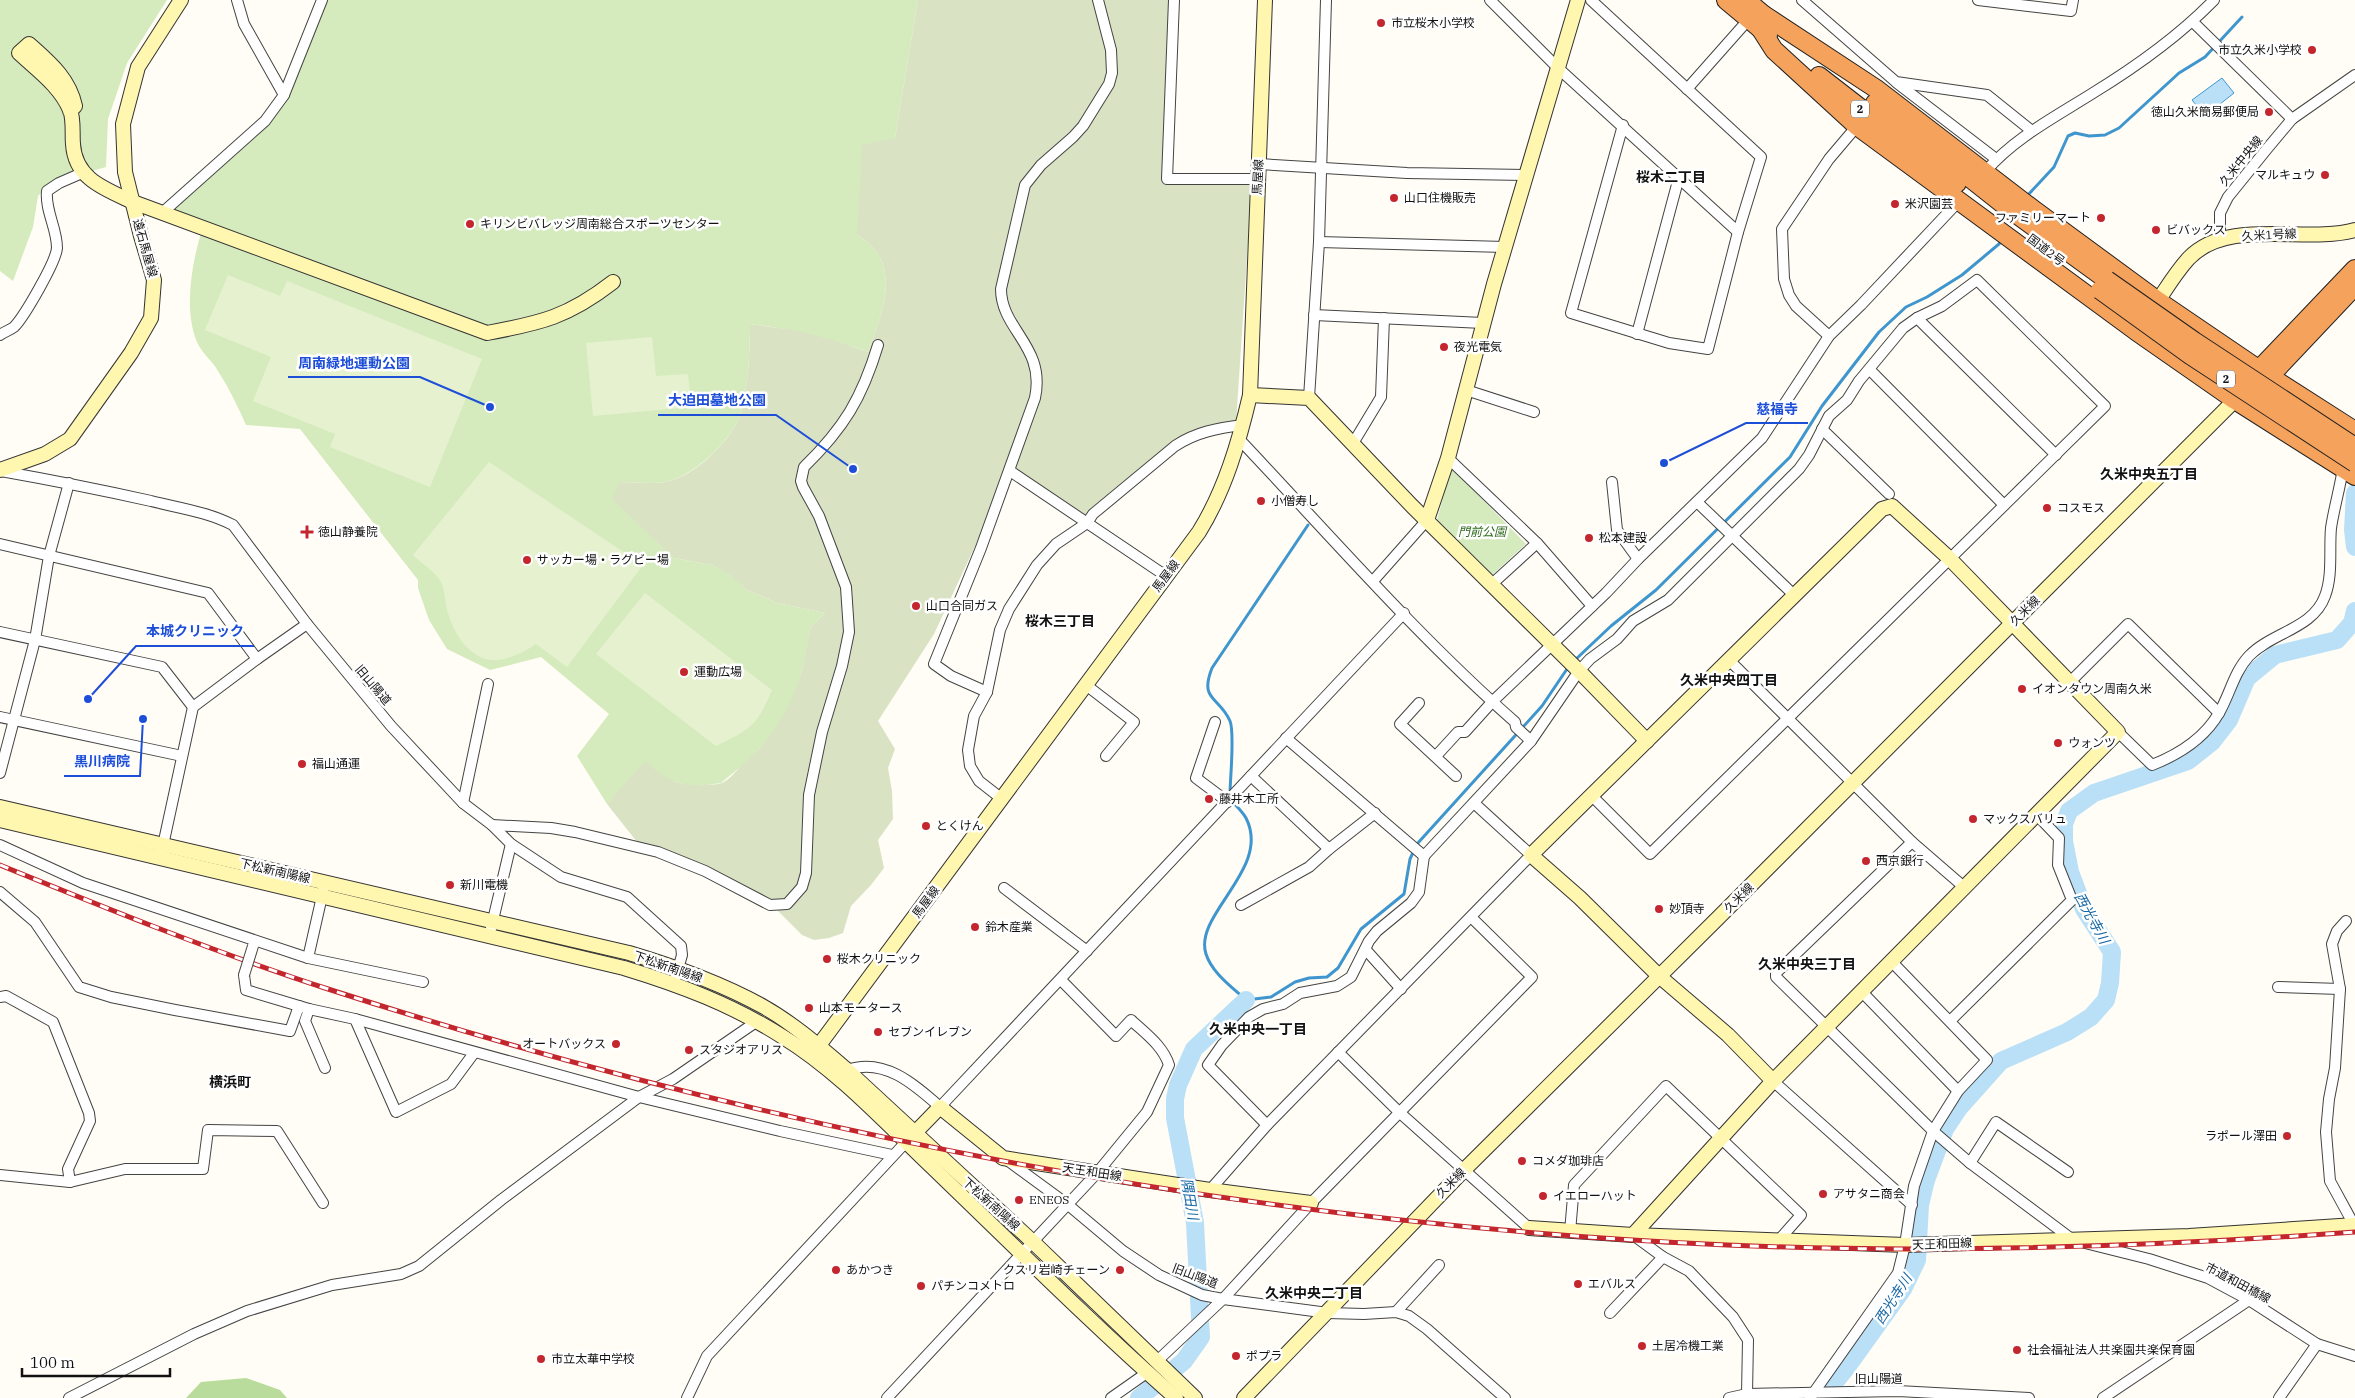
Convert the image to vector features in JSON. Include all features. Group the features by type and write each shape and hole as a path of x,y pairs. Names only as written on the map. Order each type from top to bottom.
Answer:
{"highway":[{"name":"国道2号","path":"1726,0 1757,21 1866,114 2104,285 2190,355 2351,469"},
{"name":"国道2号","path":"1746,0 1757,21"},
{"name":"2","path":"1757,21 1774,50 1857,126 1960,200 2003,211 2026,228 2136,331 2235,400 2351,469"},
{"name":"2","path":"1757,21 1875,88 1990,166 2003,211"},
{"name":"2","path":"2026,228 2158,301 2264,373 2352,429"},
{"path":"2264,373 2355,269"},
{"name":"国道2号","path":"2104,285 2194,341 2355,448"},
{"path":"2235,400 2355,286"}],"street":[{"name":"遠石馬屋線","path":"0,471 45,454 70,439 121,368 152,318 154,280 125,172 123,124 138,67 181,0"},
{"path":"237,0 244,24 284,95"},
{"path":"162,213 265,121 284,95 322,0"},
{"path":"987,692 951,676 934,664 982,548 1033,408 1038,380 1030,352 1008,314 1001,296 1001,289 1025,185 1035,171 1083,126 1109,84 1112,74 1111,50 1098,0"},
{"path":"1174,0 1167,178 1258,179"},
{"name":"馬屋線","path":"815,1051 1086,685 1213,509 1241,432 1250,394 1265,0"},
{"path":"1309,398 1319,242 1326,0"},
{"path":"1490,0 1558,68 1623,125 1738,232"},
{"path":"1373,581 1427,520 1448,458 1483,323 1525,175 1578,0"},
{"path":"1591,0 1761,157 1738,232 1708,349 1670,343 1571,313 1623,125"},
{"path":"1802,0 1990,166 2032,131 2149,57 2193,22 2214,0"},
{"path":"1978,0 2071,12 2073,0"},
{"path":"1688,88 1757,21"},
{"path":"2193,22 2292,119"},
{"path":"70,111 75,106 72,92 58,71 29,44 18,53 54,86 70,111 73,150 82,173 99,186 132,202 487,333 535,324 560,316 594,297 613,282"},
{"name":"久米中央線","path":"2220,239 2220,213 2228,196 2292,119 2355,75"},
{"path":"1896,82 1988,95 2032,131"},
{"path":"1829,336 1796,306 1789,295 1784,278 1782,229 1829,159 1857,126"},
{"path":"1259,164 1407,173 1525,175"},
{"path":"0,334 13,328 42,284 57,250 55,234 46,203 47,191 82,173"},
{"path":"1638,334 1679,177"},
{"path":"1436,756 1458,732 1465,732 1492,702 1552,646 1638,558 1762,438 1829,336 1861,305 1960,200"},
{"name":"久米1号線","path":"2136,331 2189,258 2203,246 2220,239 2243,236 2329,233 2355,230"},
{"path":"1319,242 1505,247"},
{"path":"1267,1125 1208,1065 1222,1045 1249,1017 1263,1009 1283,1004 1300,993 1338,986 1351,978 1369,941 1377,931 1411,903 1419,892 1424,856 1531,741 1579,671 1590,659 1617,639 1633,621 1668,600 1799,469 1809,455 1829,416 1847,400 1859,382 1903,328 1917,318 1942,306 1977,280 2105,406 1832,674 1789,720 1650,854 1592,796"},
{"path":"1314,315 1483,323"},
{"path":"1352,445 1381,397 1384,318"},
{"path":"1917,318 2056,455"},
{"path":"492,825 551,828 658,852 706,871 770,905 788,904 802,887 806,873 809,795 822,732 847,645 849,608 846,587 837,559 819,516 803,487 802,472 804,467 831,441 847,418 868,375 878,345"},
{"path":"1870,370 2004,504"},
{"path":"1466,390 1534,412"},
{"path":"1250,394 1309,398 1352,445 1647,741"},
{"name":"久米線","path":"1244,1398 1464,1170 2013,624 2235,400"},
{"path":"1002,799 979,781 970,766 968,750 974,716 987,692 1000,630 1009,609 1038,565 1056,544 1087,523 1094,514 1186,439 1214,429 1241,432 1373,581 1492,702 1515,722 1516,727 1531,741"},
{"path":"1822,429 1889,494"},
{"path":"1448,458 1537,543 1592,606"},
{"path":"1210,1190 1267,1125 1472,918 1531,855 1882,509 1892,506 1950,559 2152,765 2174,757 2188,748 2206,730 2219,713 2239,668 2250,654 2316,614 2325,596 2330,577 2329,556 2332,527 2351,469"},
{"name":"旧山陽道","path":"0,471 69,483 194,511 233,525 307,624 391,726 462,803 492,825 511,844 561,878 627,897 681,946 682,955 674,983"},
{"path":"1010,471 1166,576"},
{"path":"1612,482 1617,530 1638,558"},
{"path":"0,773 35,640 49,556 69,483"},
{"path":"1697,502 1794,595"},
{"path":"1492,584 1537,543"},
{"path":"0,544 208,593 257,659"},
{"path":"687,1398 706,1356 892,1155 1061,980 1404,613"},
{"path":"162,852 193,707 307,624"},
{"path":"2070,682 2128,624 2219,713"},
{"path":"0,632 162,667 193,707"},
{"path":"1729,660 1912,842 1964,888"},
{"path":"462,803 488,684"},
{"path":"1086,685 1134,722 1106,756"},
{"path":"1419,703 1400,724 1456,776"},
{"path":"0,717 182,756"},
{"path":"1215,722 1196,778 1228,802"},
{"path":"1747,1394 1748,1340 1733,1317 1688,1271 1663,1258 1633,1235 1773,1081 2118,732"},
{"path":"1286,738 1424,856"},
{"path":"1251,776 1329,848"},
{"path":"1474,803 1580,898 1659,976 1728,1035 1773,1081 1912,1205"},
{"name":"下松新南陽線","path":"0,807 321,898 624,968 674,983 720,1001 847,1070 1022,1253 1154,1368"},
{"path":"1241,905 1309,867 1329,848 1375,813"},
{"path":"1950,1020 2072,900 2058,865 2059,838 2037,816"},
{"name":"下松新南陽線","path":"0,820 325,883 629,953 678,968 765,1008 910,1138 1033,1242 1168,1382 1195,1398"},
{"path":"1912,842 1776,973 1776,977 1933,1131 1970,1163 2073,1240"},
{"path":"489,937 511,844"},
{"path":"0,845 83,883 255,942 308,958 423,982"},
{"path":"308,958 325,883"},
{"path":"1004,888 1087,951"},
{"path":"0,892 35,922 79,987 111,997 290,1030 304,1007"},
{"path":"1111,1398 1154,1368 1223,1299 1311,1202 1532,977 1472,918"},
{"path":"2346,921 2337,931 2332,944 2340,989 2335,1068 2329,1099 2326,1132 2330,1181 2354,1225"},
{"path":"255,942 244,975 246,990 639,1098 780,1132 892,1155"},
{"path":"1366,950 1401,989"},
{"path":"1812,1395 1898,1273 1905,1245 1914,1186 1933,1131 1958,1091 1987,1060 1892,962"},
{"path":"887,1398 1097,1173 1147,1112 1169,1065 1166,1055 1159,1046 1131,1020 1116,1036 1061,980"},
{"path":"2278,987 2340,989"},
{"path":"1862,992 1958,1091"},
{"path":"0,997 6,996 53,1022 89,1113 90,1121 68,1169 70,1182"},
{"path":"304,1007 305,1021 325,1068"},
{"path":"355,1019 396,1112 451,1084 474,1053"},
{"path":"69,1398 194,1334 247,1311 332,1285 400,1274 419,1266 501,1200 639,1098 673,1079 756,1022"},
{"path":"1338,1052 1399,1112 1529,1228"},
{"path":"847,1070 861,1065 890,1071 910,1081 940,1107"},
{"path":"1570,1232 1574,1186 1666,1086 1801,1215 1778,1241"},
{"name":"天王和田線","path":"940,1107 1003,1158 1210,1190 1311,1202"},
{"path":"1970,1163 1996,1122 2068,1172"},
{"path":"0,1175 70,1182 125,1170 203,1169 208,1130 277,1131 323,1203"},
{"name":"旧山陽道","path":"1003,1158 1067,1204 1123,1251 1159,1275 1202,1295 1223,1299 1328,1313 1364,1314 1396,1312 1409,1316 1427,1329 1505,1398"},
{"name":"天王和田線","path":"1529,1228 1633,1235 1905,1245 2189,1236 2354,1225"},
{"name":"市道和田橋線","path":"2073,1240 2149,1259 2208,1278 2249,1300 2317,1344 2355,1356"},
{"path":"1610,1313 1663,1258"},
{"path":"1396,1312 1439,1265"},
{"path":"2103,1398 2249,1300"},
{"path":"2281,1397 2317,1344"},
{"name":"下松新南陽線","path":"1168,1382 1176,1398"},
{"name":"旧山陽道","path":"1728,1398 1747,1394 1837,1395 1898,1390 2029,1398"}],"green space":[{"path":"0,0 167,0 127,63 108,119 106,167 50,183 38,196 33,227 13,281 0,271"},
{"path":"322,0 918,0 895,138 857,235 872,246 881,259 885,273 884,305 868,352 810,335 750,324 748,370 743,406 735,425 720,446 699,465 676,479 660,483 619,482 674,558 712,565 734,577 747,590 777,603 825,613 810,628 808,648 796,692 783,718 770,737 750,759 721,783 692,787 664,778 618,794 607,804 577,756 609,714 541,657 490,670 447,649 429,620 418,588 418,580 300,429 246,425 222,377 199,346 191,319 190,287 195,255 203,227 163,213 280,101"},
{"path":"918,0 1174,0 1166,178 1252,181 1236,423 1211,424 1178,439 1087,520 1012,467 934,634 878,721 895,749 888,768 892,791 893,819 878,840 884,868 851,906 843,933 829,938 814,940 802,935 774,907 641,847 607,804 645,761 666,777 688,785 719,784 730,778 770,736 790,704 803,667 810,628 825,613 777,603 747,590 733,577 712,565 674,558 612,499 619,482 648,483 676,479 699,466 720,447 735,425 743,406 747,383 750,324 794,330 834,340 868,352 884,305 886,289 885,273 881,259 872,246 857,235 862,145 895,138"},
{"path":"228,275 280,296 287,281 482,359 430,487 330,447 335,434 253,401 271,357 205,330"},
{"path":"652,337 656,376 688,374 691,407 593,416 586,343"},
{"name":"サッカー場・ラグビー場","path":"489,462 643,565 567,667 536,644 518,654 497,660 488,659 472,652 459,638 451,621 439,578 413,555"},
{"name":"門前公園","path":"1451,467 1526,544 1492,575 1437,520"},
{"name":"運動広場","path":"645,593 772,690 762,712 752,725 716,746 596,654"},
{"path":"246,1378 280,1390 287,1398 186,1398 201,1382"}],"water":[{"path":"2222,78 2234,93 2205,116 2192,100"}],"waterway":[{"path":"2027,196 2054,167 2068,136 2075,133 2089,136 2105,135 2119,128 2179,73 2205,57 2242,17"},
{"path":"1575,660 1611,626 1656,590 1790,457 1822,406 1879,332 1906,307 1927,297 1962,275 2003,239"},
{"name":"西光寺川","path":"2355,493 2353,530 2355,547"},
{"path":"1230,794 1231,727 1226,713 1209,693 1208,687 1212,668 1308,525"},
{"name":"西光寺川","path":"1822,1398 1847,1367 1903,1289 1917,1260 1920,1205 1926,1180 1945,1129 1959,1108 2001,1061 2067,1032 2091,1017 2106,1000 2110,983 2112,952 2084,909 2070,872 2064,841 2064,824 2069,811 2094,793 2188,761 2212,742 2229,720 2247,678 2275,655 2337,640 2352,623 2355,611"},
{"path":"1231,800 1246,818 1251,837 1249,855 1241,873 1210,923 1205,939 1206,954 1218,973 1246,1000 1271,997 1295,982 1309,978 1327,977 1338,968 1361,929 1404,894 1410,859 1417,844 1542,706 1569,666"},
{"name":"隅田川","path":"1139,1398 1184,1361 1201,1337 1195,1223 1175,1118 1175,1099 1178,1085 1194,1049 1246,1000"}],"railway":[{"path":"0,865 245,961 328,989 498,1041 670,1088 844,1129 1019,1164 1195,1193 1372,1217 1549,1234 1805,1248 2041,1248 2198,1242 2355,1232"}],"place":[{"name":"市立桜木小学校","path":"1381,23"},
{"name":"市立久米小学校","path":"2312,50"},
{"name":"徳山久米簡易郵便局","path":"2269,112"},
{"name":"マルキュウ","path":"2325,175"},
{"name":"山口住機販売","path":"1394,198"},
{"name":"米沢園芸","path":"1895,204"},
{"name":"ファミリーマート","path":"2101,218"},
{"name":"キリンビバレッジ周南総合スポーツセンター","path":"470,224"},
{"name":"ビバックス","path":"2156,230"},
{"name":"夜光電気","path":"1444,347"},
{"name":"周南緑地運動公園","path":"490,407"},
{"name":"慈福寺","path":"1664,463"},
{"name":"大迫田墓地公園","path":"853,469"},
{"name":"小僧寿し","path":"1261,501"},
{"name":"コスモス","path":"2047,508"},
{"name":"徳山静養院","path":"307,532"},
{"name":"松本建設","path":"1589,538"},
{"name":"サッカー場・ラグビー場","path":"527,560"},
{"name":"山口合同ガス","path":"916,606"},
{"name":"運動広場","path":"684,672"},
{"name":"イオンタウン周南久米","path":"2022,689"},
{"name":"本城クリニック","path":"88,699"},
{"name":"黒川病院","path":"143,719"},
{"name":"ウォンツ","path":"2058,743"},
{"name":"福山通運","path":"302,764"},
{"name":"藤井木工所","path":"1209,799"},
{"name":"マックスバリュ","path":"1973,819"},
{"name":"とくけん","path":"926,826"},
{"name":"西京銀行","path":"1866,861"},
{"name":"新川電機","path":"450,885"},
{"name":"妙頂寺","path":"1659,909"},
{"name":"鈴木産業","path":"975,927"},
{"name":"桜木クリニック","path":"827,959"},
{"name":"山本モータース","path":"809,1008"},
{"name":"セブンイレブン","path":"878,1032"},
{"name":"オートバックス","path":"616,1044"},
{"name":"スタジオアリス","path":"689,1050"},
{"name":"ラポール澤田","path":"2287,1136"},
{"name":"コメダ珈琲店","path":"1522,1161"},
{"name":"アサタニ商会","path":"1823,1194"},
{"name":"イエローハット","path":"1543,1196"},
{"name":"ENEOS","path":"1019,1200"},
{"name":"あかつき","path":"836,1270"},
{"name":"クスリ岩崎チェーン","path":"1120,1270"},
{"name":"エバルス","path":"1578,1284"},
{"name":"パチンコメトロ","path":"921,1286"},
{"name":"土居冷機工業","path":"1642,1346"},
{"name":"社会福祉法人共楽園共楽保育園","path":"2017,1350"},
{"name":"ポプラ","path":"1236,1356"},
{"name":"市立太華中学校","path":"541,1359"}],"district":[{"name":"桜木二丁目","path":"1671,177"},
{"name":"久米中央五丁目","path":"2149,474"},
{"name":"桜木三丁目","path":"1060,621"},
{"name":"久米中央四丁目","path":"1729,680"},
{"name":"久米中央三丁目","path":"1807,964"},
{"name":"久米中央一丁目","path":"1258,1029"},
{"name":"横浜町","path":"230,1082"},
{"name":"久米中央二丁目","path":"1314,1293"}]}
